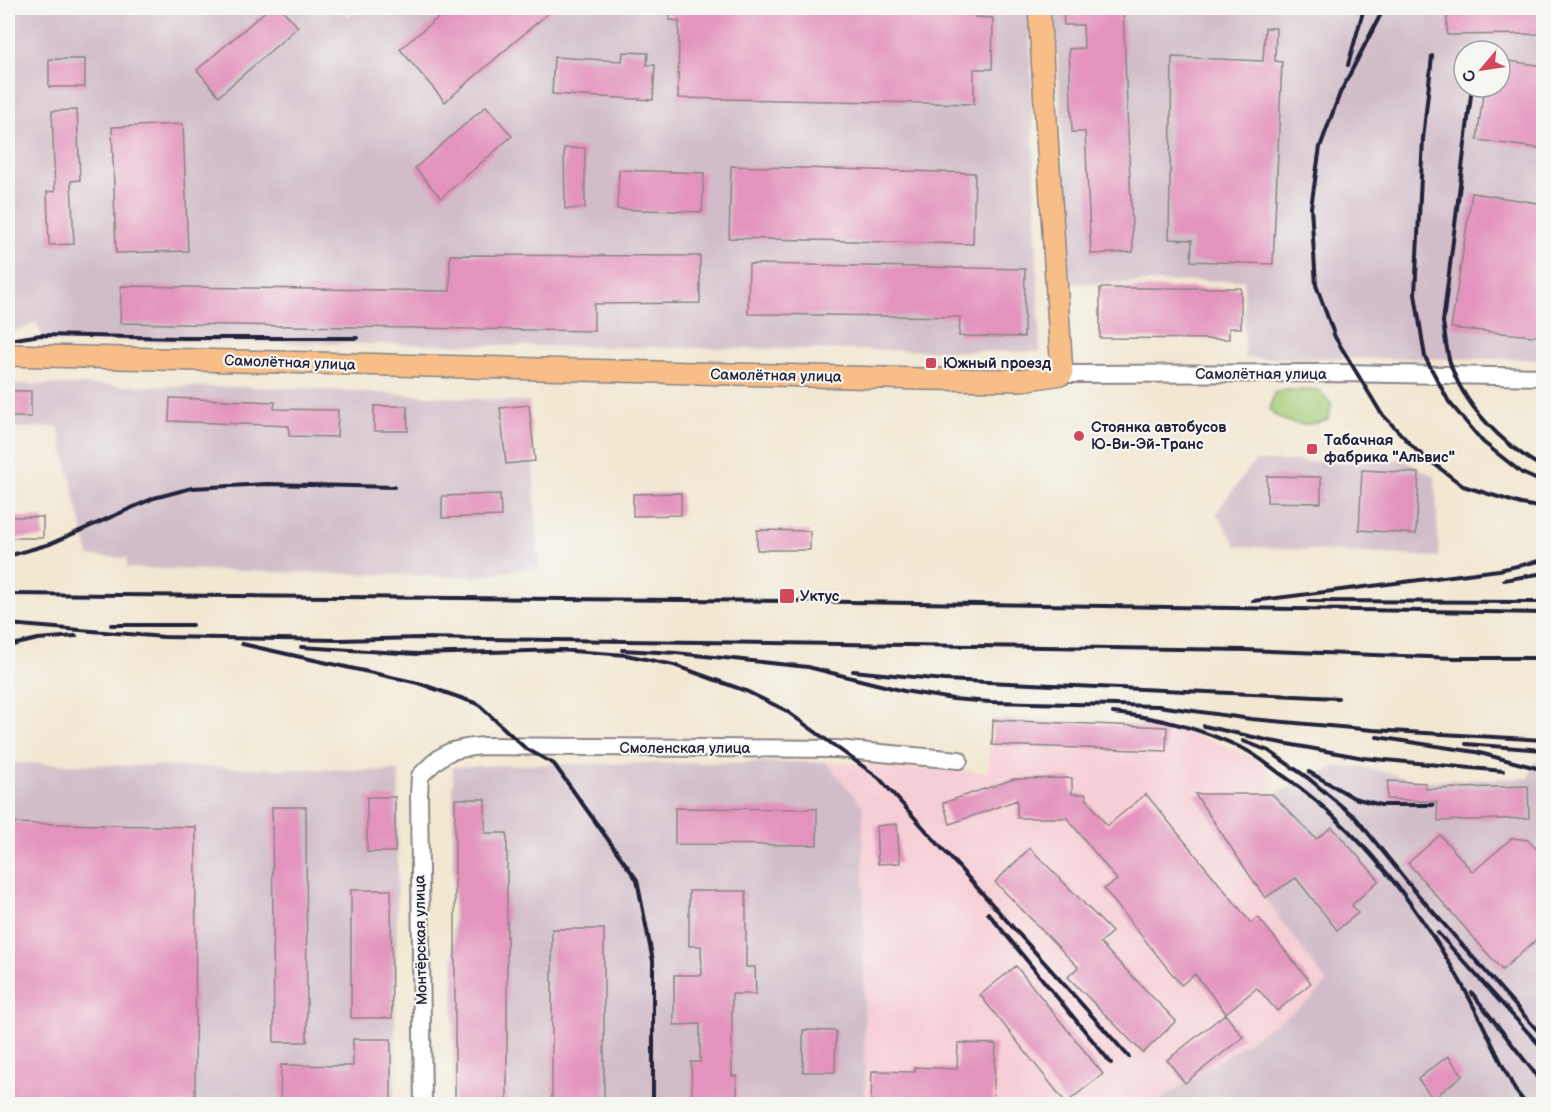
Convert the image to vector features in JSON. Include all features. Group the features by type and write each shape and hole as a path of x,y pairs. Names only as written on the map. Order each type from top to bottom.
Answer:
{"main road":[{"path":"1039,8 1062,374"},
{"name":"Самолётная улица","path":"8,355 922,380 1022,380 1062,374"}],"street":[{"name":"Самолётная улица","path":"1062,374 1341,373 1544,377"},
{"name":"Смоленская улица","path":"420,776 441,755 463,748 483,746 836,749 959,760"},
{"name":"Монтёрская улица","path":"420,776 423,1104"}],"shaded area":[{"path":"8,8 340,8 348,16 358,8 1029,8 1040,352 44,340 36,323 8,334"},
{"path":"1055,8 1543,8 1543,359 1245,358 1244,280 1070,284"},
{"path":"8,384 298,388 529,402 539,567 473,577 127,568 127,558 89,556 58,427 8,428"},
{"path":"1401,459 1435,477 1439,557 1237,546 1216,513 1255,461 1342,462"},
{"path":"993,720 1167,727 1215,742 1253,758 1269,770 1272,794 1195,794 1265,898 1328,983 1309,1001 1154,1104 865,1104 863,806 826,762 988,772"},
{"path":"1539,758 1543,759 1543,1104 1154,1104 1309,1001 1327,983 1265,898 1195,794 1272,794 1336,767 1364,767 1419,781 1529,778 1532,766"},
{"path":"826,762 863,806 865,1104 453,1104 453,767"},
{"path":"8,763 399,771 394,1104 8,1104"}],"green space":[{"path":"1287,390 1319,390 1332,405 1328,419 1313,424 1298,424 1276,415 1270,410 1274,393"}],"building":[{"path":"269,8 281,8 298,27 219,96 197,70"},
{"path":"450,8 554,8 445,102 400,49"},
{"path":"670,8 976,8 975,17 993,18 992,69 974,69 974,104 678,98 679,21 670,20"},
{"path":"1063,8 1123,8 1133,252 1091,254 1085,132 1072,132 1069,49 1084,48 1083,25 1064,25"},
{"path":"1447,8 1544,8 1544,34 1447,35"},
{"path":"1265,28 1276,28 1275,61 1282,62 1273,264 1191,261 1192,240 1169,239 1172,57 1263,61"},
{"path":"623,52 648,53 647,65 655,65 653,100 552,94 554,57 622,61"},
{"path":"49,59 85,59 85,87 49,87"},
{"path":"1512,62 1544,66 1544,149 1477,140 1482,99 1512,99"},
{"path":"486,106 512,136 441,198 415,168"},
{"path":"77,110 80,180 71,181 74,244 49,245 47,192 55,191 52,111"},
{"path":"183,124 188,251 116,253 112,127"},
{"path":"564,148 585,148 585,208 565,209"},
{"path":"731,166 975,173 973,244 729,238"},
{"path":"619,170 704,173 702,212 617,209"},
{"path":"1472,193 1544,204 1544,337 1451,328"},
{"path":"450,255 700,256 700,303 594,304 594,331 120,323 121,286 450,291"},
{"path":"749,264 1025,269 1024,337 959,336 960,317 748,314"},
{"path":"1100,288 1241,288 1241,328 1229,328 1229,339 1100,338"},
{"path":"8,391 31,391 31,417 8,417"},
{"path":"170,398 275,402 274,409 338,410 337,437 289,436 289,426 169,421"},
{"path":"529,405 535,461 506,464 500,408"},
{"path":"374,406 407,406 408,431 374,431"},
{"path":"1362,470 1419,473 1416,534 1359,530"},
{"path":"1267,476 1321,477 1321,503 1267,502"},
{"path":"681,493 681,515 633,516 633,494"},
{"path":"500,494 501,516 442,518 442,496"},
{"path":"9,517 43,517 43,538 9,538"},
{"name":"Уктус","path":"757,530 810,531 810,550 757,550"},
{"path":"993,720 1167,727 1166,751 992,745"},
{"path":"1072,778 1072,794 1086,794 1086,798 1107,826 1146,794 1251,923 1258,917 1311,983 1277,1011 1257,988 1226,1013 1195,974 1181,985 1104,889 1117,880 1067,818 1017,818 1017,800 950,824 943,803 1014,779"},
{"path":"1388,781 1426,783 1426,789 1528,786 1529,818 1438,821 1437,802 1387,799"},
{"path":"1195,794 1272,794 1316,839 1332,827 1379,880 1352,905 1358,913 1337,930 1296,878 1265,898"},
{"path":"367,797 395,797 395,852 367,852"},
{"path":"455,799 485,799 485,833 507,833 507,1104 455,1104"},
{"path":"272,807 306,807 307,1042 274,1042"},
{"path":"675,808 817,809 817,845 675,844"},
{"path":"8,823 196,827 195,1104 8,1104"},
{"path":"897,824 900,863 878,864 876,826"},
{"path":"1440,835 1473,872 1512,838 1528,840 1544,857 1544,933 1502,970 1408,863"},
{"path":"1030,848 1112,932 1100,943 1176,1021 1143,1053 1068,977 1078,967 995,882"},
{"path":"351,890 391,890 392,1018 351,1018"},
{"path":"689,891 746,891 746,967 755,967 756,994 732,994 732,1076 737,1076 737,1104 692,1104 691,1062 700,1062 700,1024 674,1025 674,975 702,975 701,946 689,946"},
{"path":"552,929 604,929 604,1104 552,1104"},
{"path":"1016,966 1103,1074 1066,1103 980,995"},
{"path":"1225,1014 1243,1037 1185,1083 1167,1060"},
{"path":"803,1030 836,1031 835,1072 803,1072"},
{"path":"353,1039 391,1039 391,1104 280,1104 281,1065 353,1066"},
{"path":"958,1043 996,1044 993,1104 871,1104 872,1071 915,1072 915,1067 957,1069"},
{"path":"1448,1056 1463,1075 1433,1099 1418,1079"}],"railway":[{"path":"1348,65 1364,8"},
{"path":"1384,8 1340,93 1320,147 1311,207 1316,285 1335,337 1381,413 1416,450 1463,486 1521,504 1544,508"},
{"path":"1432,56 1423,139 1415,294 1425,357 1449,402 1483,442 1522,473 1544,483"},
{"path":"1471,99 1443,322 1447,350 1463,392 1486,422 1514,448 1544,468"},
{"path":"8,340 41,335 357,338"},
{"path":"8,556 50,544 154,498 192,488 267,484 394,487"},
{"path":"1253,601 1499,570 1544,560"},
{"path":"1504,580 1544,573"},
{"path":"8,594 787,601 1544,613"},
{"path":"1309,601 1544,602"},
{"path":"8,624 164,637 340,640 420,638 1245,650 1455,658 1544,658"},
{"path":"111,625 192,625"},
{"path":"8,646 38,639 76,636"},
{"path":"242,644 418,683 478,704 525,748 554,764 637,880 653,961 653,1104"},
{"path":"301,647 417,654 565,650"},
{"path":"558,650 626,655 674,665 746,691 785,710 879,778 1129,1057"},
{"path":"622,650 676,653 808,667 904,691 953,699 1158,706 1251,719 1373,730 1544,740"},
{"path":"853,671 944,680 1338,698"},
{"path":"1113,713 1180,725 1244,749 1304,791 1329,812 1374,859 1415,910 1459,979 1515,1090 1526,1104"},
{"path":"1204,726 1364,758 1503,771"},
{"path":"1377,737 1476,752 1544,770"},
{"path":"1243,741 1269,751 1308,778 1356,818 1413,889 1544,1038"},
{"path":"1466,744 1544,750"},
{"path":"1309,772 1354,798 1381,805 1433,805"},
{"path":"988,913 1111,1063"},
{"path":"1438,933 1544,1050"},
{"path":"1472,993 1544,1085"}],"place":[{"name":"Южный проезд","path":"931,363"},
{"name":"Стоянка автобусов Ю-Ви-Эй-Транс","path":"1079,436"},
{"name":"Табачная фабрика \"Альвис\"","path":"1312,449"},
{"name":"Уктус","path":"787,596"}]}
